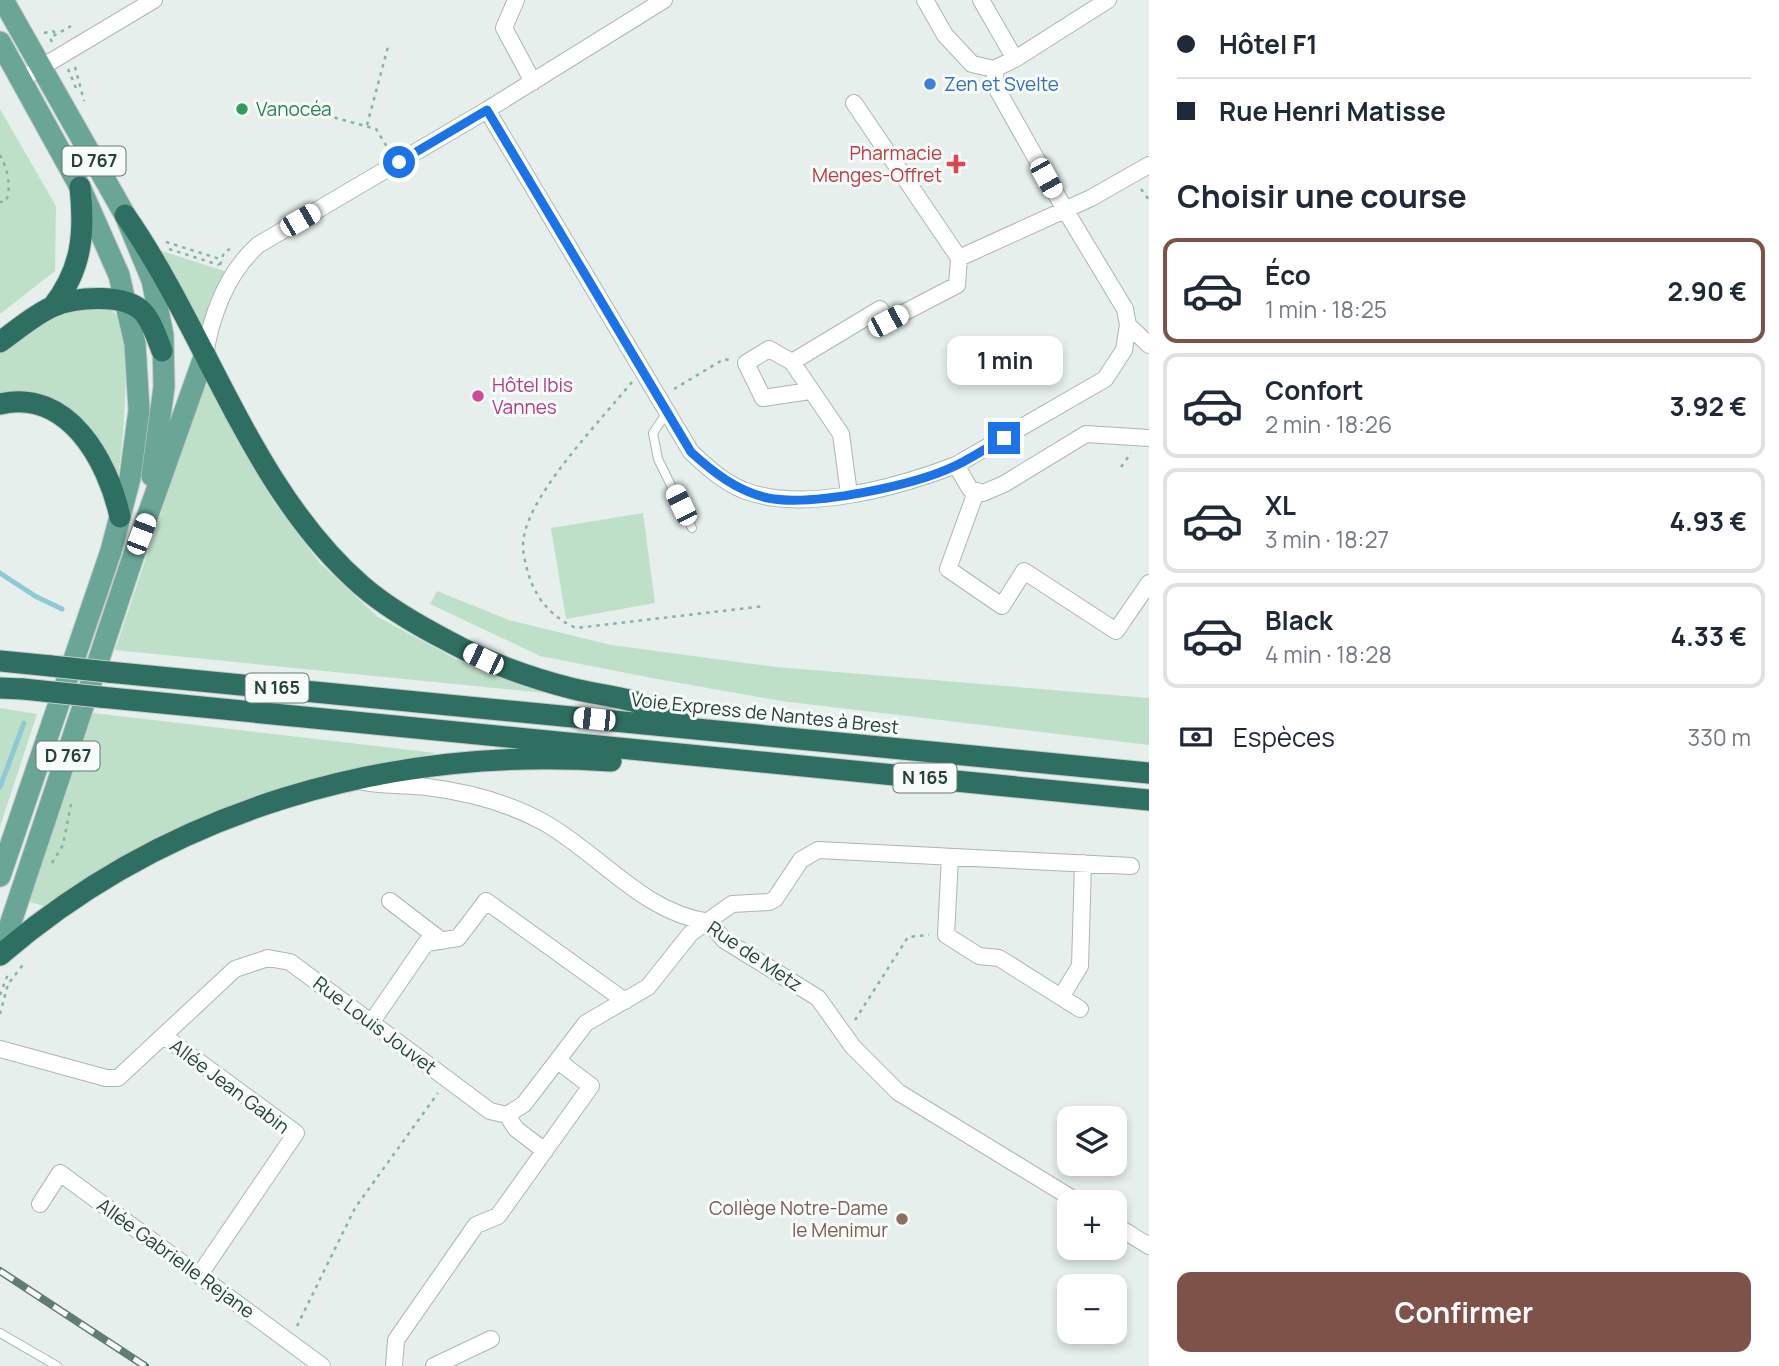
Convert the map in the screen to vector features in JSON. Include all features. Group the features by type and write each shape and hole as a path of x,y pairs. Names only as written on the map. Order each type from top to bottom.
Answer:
{"highway":[{"path":"0,342 53,306 74,274 83,218 80,187"},
{"path":"125,215 148,248 264,460 309,528 338,563 388,606 483,659 574,689 638,702 698,729"},
{"path":"53,306 83,300 126,302 145,314 162,351"},
{"path":"0,404 37,405 74,425 93,447 106,471 120,517"},
{"name":"Voie Express de Nantes à Brest","path":"0,662 1149,773"},
{"name":"N 165","path":"7,689 1149,800"},
{"path":"0,955 34,925 81,892 184,834 292,795 419,766 471,760 562,758 674,767 702,756"}],"main road":[{"name":"D 767","path":"0,955 133,556 158,446 163,399 160,308 125,215 59,56 3,0"},
{"name":"D 767","path":"0,42 80,187 119,275 135,344 139,410 130,478 120,517 80,648 0,876"},
{"path":"133,556 205,354"}],"street":[{"path":"20,80 154,0"},
{"path":"516,0 504,28 533,82"},
{"path":"205,354 210,326 222,294 245,257 258,245 487,110 664,0"},
{"path":"925,0 945,35 971,64 994,69 1015,59 1108,0"},
{"path":"981,0 1015,59"},
{"path":"487,110 640,371 691,452 719,477 744,490 783,499 849,494 929,475 956,465 1105,379 1124,350 1128,326 1125,309 1063,208 997,89 994,69"},
{"path":"792,362 880,309 888,321 957,285 959,258 854,103"},
{"path":"959,258 1063,208 1091,198 1149,165"},
{"path":"1128,326 1149,345"},
{"path":"810,391 763,398 746,363 769,349 792,362 841,434 849,494"},
{"path":"956,465 964,481 976,492 989,491 1086,434 1149,438"},
{"path":"976,492 948,569 1002,606 1024,571 1116,631 1149,583"},
{"name":"Rue de Metz","path":"350,780 425,787 496,802 544,823 658,906 688,919 709,922 724,940 818,998 873,1069 898,1092 1058,1190"},
{"path":"545,1151 516,1129 508,1115 524,1104 586,1023 648,987 691,933 732,904 769,902 775,899 801,860 818,850 1131,866"},
{"path":"950,856 946,935 979,956 999,958 1080,1009"},
{"path":"1061,997 1080,965 1083,863"},
{"path":"390,901 442,941"},
{"path":"371,1023 426,943 458,938 486,901 625,1001"},
{"name":"Rue Louis Jouvet","path":"0,1049 106,1078 118,1078 235,969 268,958 290,962 490,1111 508,1115"},
{"name":"Allée Jean Gabin","path":"164,1037 296,1133 200,1274"},
{"path":"394,1366 396,1340 476,1225 498,1216 592,1086 558,1061"},
{"name":"Allée Gabrielle Rejane","path":"40,1204 60,1173 322,1366"},
{"path":"1127,1232 1149,1246"},
{"path":"434,1366 491,1339"}],"lane":[{"path":"666,414 653,433 658,459 692,528"},
{"path":"0,1334 57,1366"}],"path":[{"path":"71,26 50,38 74,79 79,105"},
{"path":"38,36 49,30 56,33"},
{"path":"56,33 59,56 80,77 84,106"},
{"path":"367,126 389,43"},
{"path":"318,113 376,129 389,151 372,162 380,174"},
{"path":"0,155 6,165 9,196 6,201 0,202"},
{"path":"1138,184 1149,201"},
{"path":"161,238 167,243 226,261"},
{"path":"160,244 219,265"},
{"path":"657,399 724,359 746,363"},
{"path":"640,371 543,494 524,537 526,566 536,594 557,619 576,628 765,606"},
{"path":"845,1036 908,937 946,935"},
{"path":"290,1342 355,1208 447,1079"}],"green space":[{"path":"0,109 56,206 55,271 0,314"},
{"path":"159,250 227,272 204,325 200,325"},
{"path":"84,305 100,305 114,312 124,344 125,393 118,480 84,427 0,399 0,351 55,317"},
{"path":"208,384 274,502 320,563 378,617 456,659 557,692 555,694 115,650 202,391"},
{"path":"643,513 655,603 566,619 551,528"},
{"path":"437,591 509,620 611,645 776,667 1149,698 1149,745 781,701 540,656 430,604"},
{"path":"0,708 37,714 0,827"},
{"path":"93,713 436,753 249,799 142,845 44,906 26,901 77,736"}],"waterway":[{"path":"0,573 35,596 62,609"},
{"path":"0,787 24,723"}],"railway":[{"path":"0,1271 145,1366"}],"place":[{"name":"Zen et Svelte","path":"930,84"},
{"name":"Vanocéa","path":"242,109"},
{"name":"Pharmacie Menges-Offret","path":"956,164"},
{"name":"Hôtel Ibis Vannes","path":"478,396"},
{"name":"Collège Notre-Dame le Menimur","path":"902,1219"}],"route":[{"path":"399,162 487,110 691,452 719,477 744,490 769,498 797,499 849,494 929,475 956,465 1004,438"}]}
